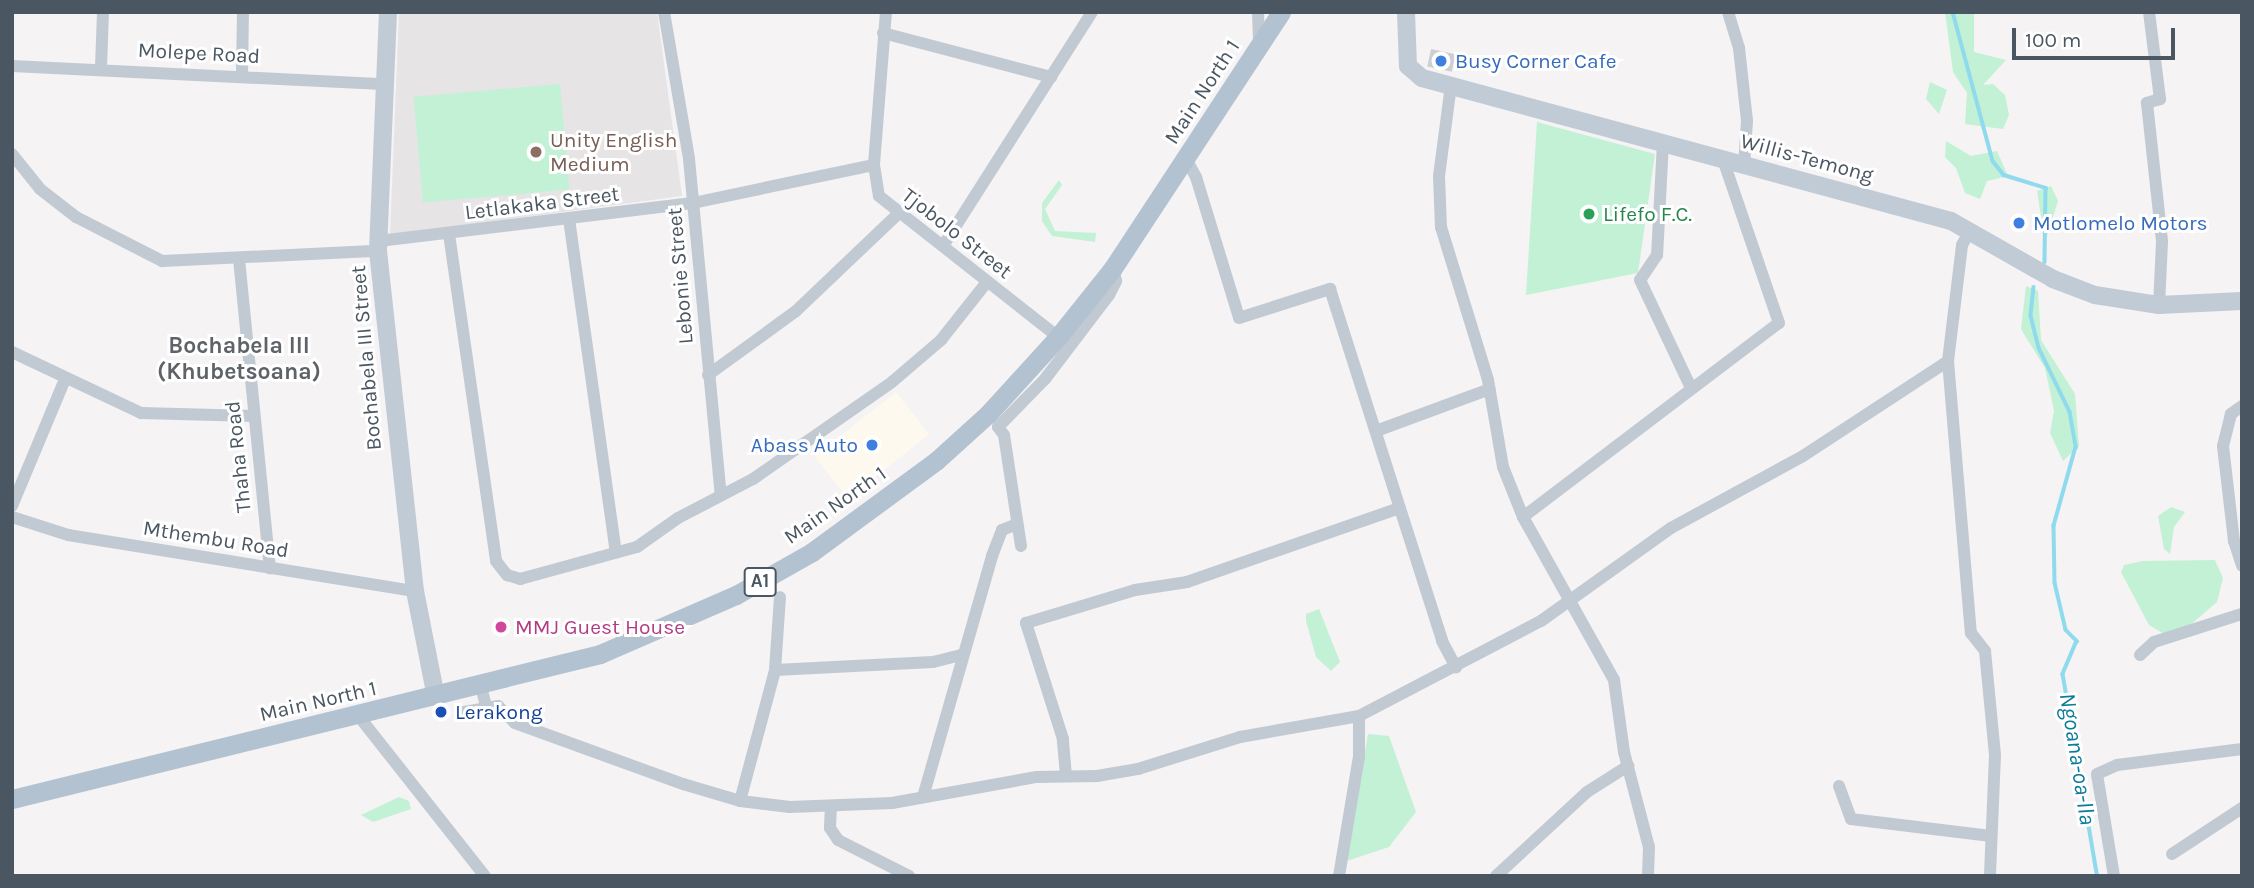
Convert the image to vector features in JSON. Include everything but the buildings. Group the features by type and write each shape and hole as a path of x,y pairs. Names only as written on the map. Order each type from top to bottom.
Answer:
{"main road":[{"name":"Bochabela III Street","path":"388,12 383,84 379,246 415,592 436,697"},
{"name":"Main North 1","path":"12,799 357,714 481,687 629,644 736,595 812,552 936,461 988,414 1058,337 1113,268 1281,12"},
{"name":"Willis-Temong","path":"1406,12 1408,66 1415,75 1744,164 1970,229 2071,287 2159,305 2242,301"}],"street":[{"path":"102,67 103,12"},
{"path":"242,74 243,12"},
{"name":"Lebonie Street","path":"664,12 692,203 722,495"},
{"name":"Tjobolo Street","path":"886,12 874,187 899,213 1058,337"},
{"path":"943,246 1093,12"},
{"path":"1258,12 1259,47"},
{"path":"1728,12 1739,48 1746,108 1744,164"},
{"path":"2149,12 2160,99 2147,103 2162,242 2159,305"},
{"path":"883,33 1051,77"},
{"name":"Molepe Road","path":"12,66 102,67 383,84"},
{"path":"1451,85 1439,176 1441,227 1490,388 1498,449 1523,517 1572,599 1614,681 1628,766 1649,847 1648,876"},
{"path":"1663,142 1657,255 1640,280 1691,388"},
{"name":"Letlakaka Street","path":"12,154 40,189 76,218 162,261 239,259 379,246 449,234 692,203 874,164"},
{"path":"1186,159 1196,177 1239,318 1330,289 1442,641 1456,667"},
{"path":"1523,517 1780,319 1722,167 1723,159"},
{"path":"708,375 796,311 899,213"},
{"path":"569,219 616,552"},
{"path":"1970,229 1962,245 1948,361 1971,633 1985,651 1995,755 1990,876"},
{"path":"449,234 496,561 507,575 520,579 637,547 722,495 753,480 892,382 942,340 987,282"},
{"name":"Thaha Road","path":"239,259 270,568"},
{"path":"1021,546 1004,435 998,427 1045,379 1109,295 1116,281 1113,268"},
{"path":"12,352 65,379 141,412 253,416"},
{"path":"464,712 498,706 515,723 740,801 831,807 1138,769 1240,737 1359,716 1456,667 1572,599 1671,528 1803,456 1948,361"},
{"path":"12,506 65,379"},
{"path":"1376,431 1490,388"},
{"path":"2242,406 2231,414 2223,446 2242,566"},
{"path":"1066,776 1063,739 1026,623 1135,590 1186,582 1308,535 1399,508"},
{"name":"Mthembu Road","path":"12,517 68,535 415,592"},
{"path":"923,797 943,740 961,655 1002,530 1017,524"},
{"path":"740,801 775,670 780,597"},
{"path":"2140,655 2154,642 2242,614"},
{"path":"775,670 933,662 961,655"},
{"path":"481,687 486,709"},
{"path":"357,714 485,876"},
{"path":"1339,876 1359,757 1359,716"},
{"path":"2114,876 2097,774 2144,761 2242,749"},
{"path":"1496,876 1587,792 1628,766"},
{"path":"1839,786 1851,819 1991,836"},
{"path":"831,807 830,828 838,840 909,876"},
{"path":"2172,854 2242,808"}],"shaded area":[{"name":"Unity English Medium","path":"399,12 657,12 682,196 390,235"},
{"name":"Abass Auto","path":"896,392 929,435 847,499 814,456"}],"green space":[{"path":"1945,12 1974,12 1974,52 2006,60 1983,85 1993,84 2005,95 2009,115 2003,129 1965,124 1967,93 1953,72"},
{"path":"1930,82 1947,90 1939,114 1926,99"},
{"path":"560,84 569,190 423,202 414,97"},
{"name":"Lifefo F.C.","path":"1537,122 1655,154 1638,273 1526,295"},
{"path":"1946,141 1971,156 1997,151 2008,176 1987,181 1980,199 1965,193 1956,168 1945,157"},
{"path":"1059,180 1062,185 1045,209 1055,231 1096,233 1095,242 1052,236 1042,221 1042,203"},
{"path":"2051,186 2058,201 2045,242 2037,191"},
{"path":"2026,286 2038,291 2041,340 2075,394 2079,446 2063,461 2050,433 2054,411 2045,368 2021,329"},
{"path":"2171,507 2185,512 2174,527 2170,554 2164,549 2158,516"},
{"path":"2215,560 2223,578 2217,602 2189,626 2164,634 2149,625 2121,572 2124,565 2143,561"},
{"path":"1319,609 1340,662 1331,671 1316,657 1306,621 1306,614"},
{"path":"1368,734 1389,736 1416,812 1389,847 1347,861"},
{"path":"399,797 409,801 411,809 373,822 361,815"}],"waterway":[{"name":"Ngoana-oa-lla","path":"1953,12 1993,161 2004,175 2046,188 2045,262"},
{"name":"Ngoana-oa-lla","path":"2034,287 2031,316 2039,348 2070,412 2076,447 2054,526 2055,583 2066,630 2077,641 2063,674 2097,873"}],"place":[{"name":"Busy Corner Cafe","path":"1441,61"},
{"name":"Unity English Medium","path":"536,152"},
{"name":"Lifefo F.C.","path":"1589,214"},
{"name":"Motlomelo Motors","path":"2019,223"},
{"name":"Abass Auto","path":"872,445"},
{"name":"MMJ Guest House","path":"501,627"},
{"name":"Lerakong","path":"441,712"}],"district":[{"name":"Bochabela III (Khubetsoana)","path":"239,359"}]}
